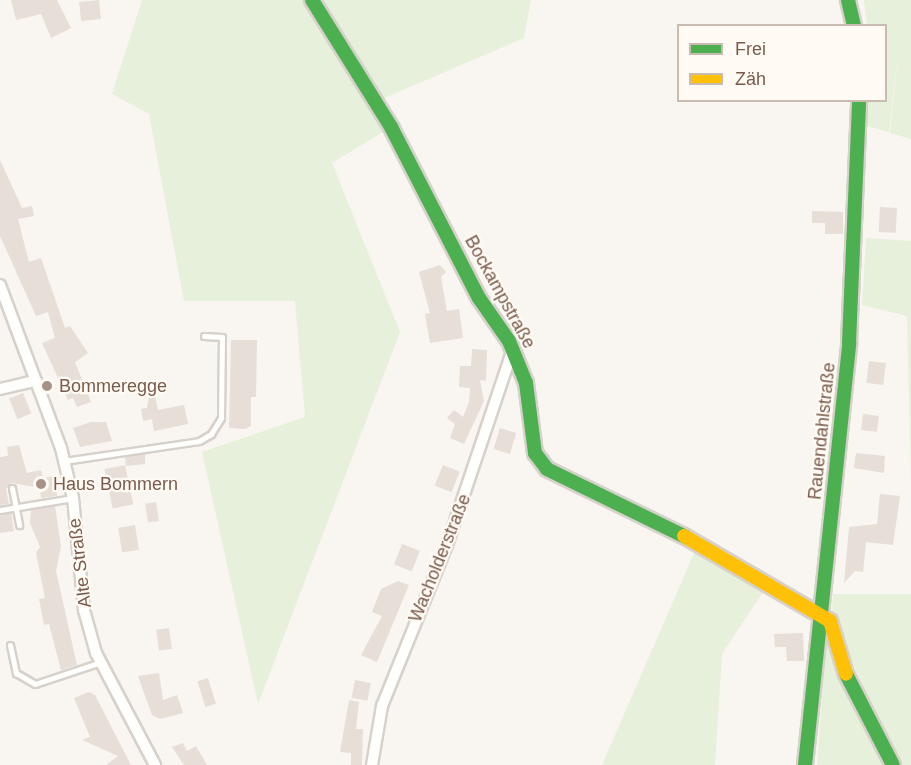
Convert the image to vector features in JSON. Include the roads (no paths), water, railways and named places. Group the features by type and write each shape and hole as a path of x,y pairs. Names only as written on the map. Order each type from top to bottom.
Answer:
{"street":[{"name":"Bockampstraße","path":"312,0 391,127 513,352 526,384 535,453 547,469 632,507 819,612"},
{"path":"848,0 854,24"},
{"name":"Rauendahlstraße","path":"805,765 819,612 849,343 859,102"},
{"name":"Alte Straße","path":"0,285 64,461 73,498 84,610 100,662 155,765"},
{"name":"Wacholderstraße","path":"372,765 381,706 459,512 513,352"},
{"path":"0,389 36,381"},
{"path":"819,612 830,621 845,672 893,765"}],"lane":[{"path":"64,461 200,441 217,429 222,337 204,336"},
{"path":"12,488 19,525"},
{"path":"0,510 73,498"},
{"path":"10,645 16,673 35,684 100,662"}],"place":[{"name":"Bommeregge","path":"47,386"},
{"name":"Haus Bommern","path":"41,484"}]}
